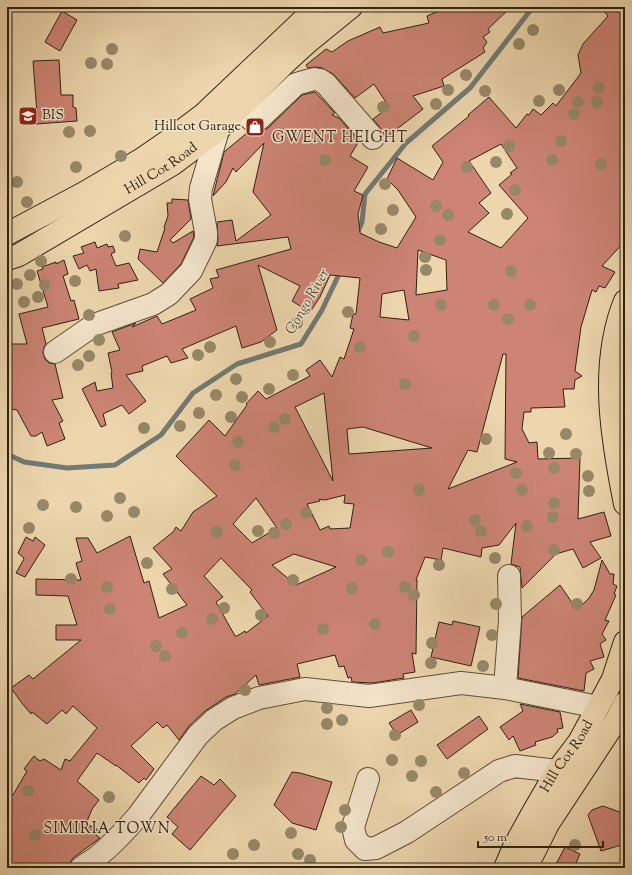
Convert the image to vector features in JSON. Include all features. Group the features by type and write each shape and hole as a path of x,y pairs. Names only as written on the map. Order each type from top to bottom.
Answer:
{"main road":[{"name":"Hill Cot Road","path":"7,234 84,193 168,142 204,114 317,7"},
{"name":"Hill Cot Road","path":"7,259 19,254 173,164 218,130 263,84 308,42 351,7"},
{"path":"625,301 614,339 610,401 613,437 625,504"},
{"name":"Hill Cot Road","path":"505,868 518,841 557,771 579,742 613,679 625,642"},
{"name":"Hill Cot Road","path":"526,868 548,824 617,719 625,703"}],"street":[{"path":"240,108 252,120 259,119 296,84 314,79 320,80 326,84 373,138"},
{"path":"55,352 94,325 153,304 170,294 191,271 206,240 200,199 201,188 218,130"},
{"path":"505,688 510,620 509,576"},
{"path":"81,868 96,858 128,828 198,735 214,720 233,708 259,698 305,689 369,696 461,683 505,688 598,707"},
{"path":"368,779 353,827 356,840 365,849 376,848 407,832 499,771 515,766 557,771"}],"building":[{"path":"448,7 511,7 488,29 490,32 483,37 487,42 483,48 485,52 442,79 444,86 413,96 423,109 388,136 385,135 373,119 389,107 374,84 355,98 333,74 322,68 308,68 306,65 326,49 332,52 348,41 380,27 383,33 429,23 427,16"},
{"path":"600,7 625,7 625,241 602,266 615,272 605,288 599,286 596,292 592,290 581,327 575,371 582,376 575,380 574,389 563,389 565,407 531,408 531,412 524,412 522,429 529,443 537,442 538,459 580,458 578,519 604,512 611,536 590,542 601,558 583,568 573,549 556,554 522,588 520,567 511,564 516,523 499,545 482,548 481,557 443,548 441,560 425,557 416,580 416,654 412,653 415,672 403,674 404,678 373,683 352,682 351,677 348,678 344,666 339,667 335,655 297,664 300,677 259,685 256,675 235,694 226,697 205,711 189,726 179,740 167,725 163,728 157,722 131,746 154,769 146,780 144,778 139,783 116,765 97,753 77,781 99,800 92,809 86,824 97,829 96,835 100,838 73,858 69,868 39,868 32,864 29,868 7,868 7,789 13,795 27,771 24,769 34,756 40,761 44,759 61,770 65,759 70,761 97,728 73,706 66,714 62,710 47,724 32,712 31,714 11,688 29,675 33,679 81,640 56,640 56,625 77,625 68,596 36,595 36,579 81,580 76,563 82,561 76,538 88,538 97,553 130,536 144,583 149,581 159,618 187,605 163,574 172,569 153,548 173,532 176,527 181,531 193,512 217,496 176,456 209,420 225,436 247,405 246,404 258,391 266,399 310,376 306,370 320,360 332,377 340,357 344,359 354,329 350,328 353,314 356,314 360,278 330,275 320,297 310,312 292,301 300,286 258,265 277,330 261,342 242,348 236,326 182,349 188,358 171,363 167,356 142,366 143,371 126,375 146,401 129,414 122,405 103,414 106,425 101,427 82,389 95,382 97,391 113,388 112,372 108,353 120,350 112,332 136,323 132,327 157,316 162,324 196,310 190,299 213,288 210,279 219,277 216,270 291,249 288,237 217,246 217,222 232,220 236,241 271,215 253,192 264,143 236,172 233,168 226,182 213,196 224,152 248,132 261,131 268,128 302,95 315,92 335,113 332,115 339,118 359,141 350,156 368,167 354,191 363,195 358,214 360,233 379,242 397,248 416,217 398,190 387,179 397,158 433,180 443,162 432,146 469,116 468,115 489,97 516,128 533,109 541,115 553,103 556,106 581,73 578,55 583,44 608,16","holes":["501,144 517,168 499,185 528,218 501,248 468,232 489,213 479,203 491,193 469,161","418,250 446,260 447,290 416,295","404,290 409,320 380,317 382,294","503,354 506,354 505,459 517,462 448,489 468,450 477,452","324,393 333,481 295,407","363,427 432,448 349,454 347,429","345,495 344,503 354,504 350,528 330,529 329,526 320,530 307,504 320,501 319,499 325,500","256,498 277,528 252,543 233,524","294,554 336,567 296,585 272,565","221,558 252,590 250,592 268,616 246,633 245,631 235,636 216,602 223,597 204,576"]},
{"path":"62,11 77,20 60,51 45,42"},
{"path":"59,60 61,95 73,95 73,107 76,108 77,121 36,124 37,114 33,61"},
{"path":"172,199 188,200 191,219 170,240 173,243 193,231 194,237 181,264 163,283 138,259 140,249 157,252 168,216 167,203 172,203"},
{"path":"95,242 97,248 107,244 108,247 113,246 115,252 111,254 116,266 129,263 138,280 118,284 119,288 99,291 96,269 90,271 87,265 79,269 73,256 84,253 81,247"},
{"path":"64,260 68,274 63,276 71,301 74,300 79,319 42,328 46,344 43,353 45,359 49,363 55,364 63,398 52,400 63,421 59,423 65,439 47,446 42,432 36,436 31,436 17,410 7,408 7,344 27,344 19,314 48,307 37,271 43,269 42,267 56,262 56,264"},
{"path":"26,537 33,541 35,537 45,545 25,577 16,573 24,559 18,553"},
{"path":"602,560 610,574 614,574 613,584 617,586 614,594 616,595 605,620 609,621 602,634 606,640 600,644 604,657 590,661 594,669 586,673 584,691 518,678 522,617 560,585 577,610 589,598 594,590"},
{"path":"453,621 480,627 471,666 431,657 439,622 452,625"},
{"path":"520,704 560,712 563,728 557,729 558,732 552,737 535,742 536,745 520,751 513,736 509,740 500,727 523,711"},
{"path":"411,710 418,722 397,735 389,723"},
{"path":"479,716 488,729 447,759 437,745"},
{"path":"292,772 332,782 316,830 292,823 274,805"},
{"path":"201,776 214,785 220,779 236,796 190,850 172,834 178,827 167,817"},
{"path":"603,806 625,814 625,844 601,851 588,815 592,810"},
{"path":"565,847 580,854 574,868 554,868"}],"waterway":[{"name":"Congo River","path":"357,234 362,222 365,194 406,143 470,88 533,7"},
{"name":"Congo River","path":"7,454 24,462 67,468 115,465 161,435 193,393 237,364 301,344 322,310 341,270"}],"place":[{"name":"BIS","path":"28,116"},
{"name":"Hillcot Garage","path":"255,127"}],"district":[{"name":"GWENT HEIGHT","path":"340,138"},
{"name":"SIMIRIA TOWN","path":"107,829"}]}
